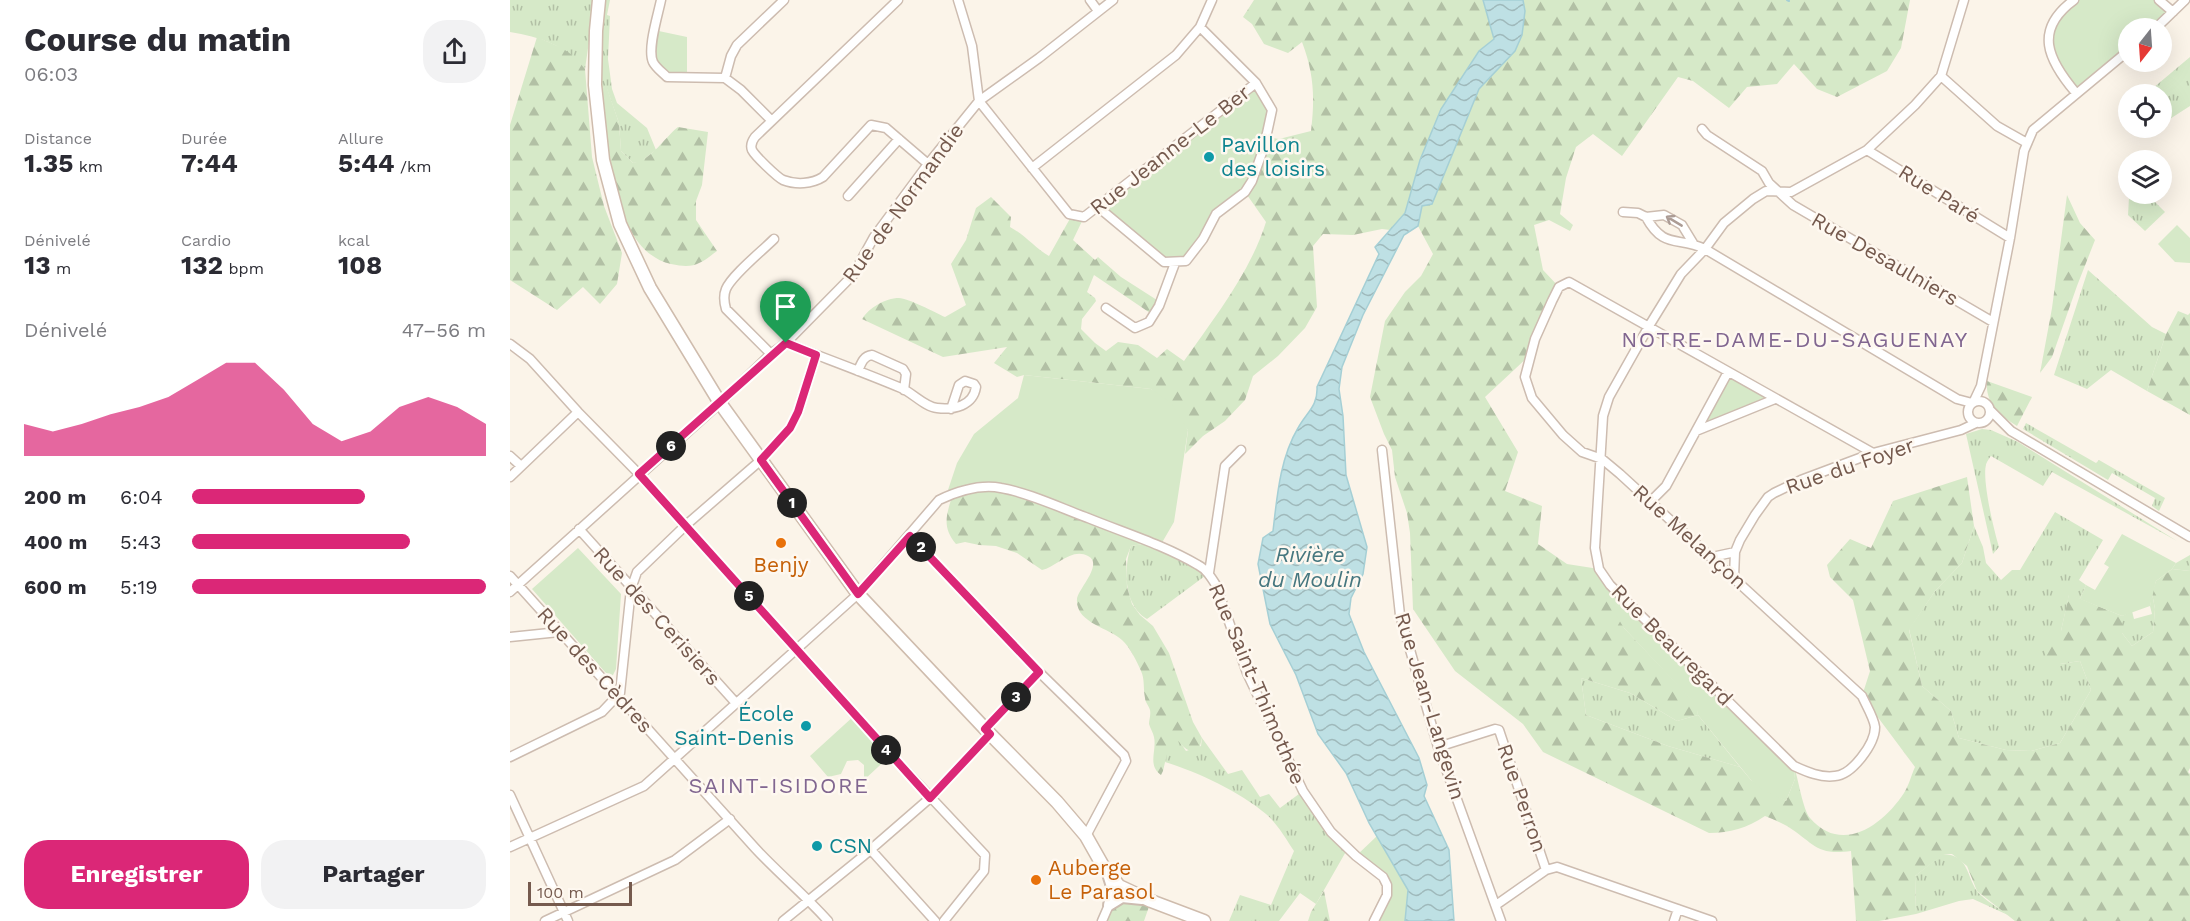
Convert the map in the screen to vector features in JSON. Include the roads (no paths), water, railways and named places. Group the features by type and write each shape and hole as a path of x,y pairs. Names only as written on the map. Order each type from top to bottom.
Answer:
{"main road":[{"path":"599,0 595,86 603,160 620,224 650,288 720,403 858,594 1057,802 1086,836 1119,886 1150,901 1204,921"}],"street":[{"path":"661,0 654,30 653,63 666,77 725,78 741,90 771,120"},
{"path":"725,78 731,56 737,45 784,0"},
{"path":"898,0 754,137 753,150 780,179 790,182 814,183 823,177 871,125 886,128 928,164"},
{"path":"957,0 972,46 979,101 1032,168 1176,55 1200,27 1212,0"},
{"path":"1089,0 1098,11"},
{"name":"Rue de Normandie","path":"510,592 720,403 771,354 786,343 853,275 873,237 979,101 1113,0"},
{"path":"1964,0 1941,76 1997,126 2027,143"},
{"path":"2074,0 2060,10 2050,24 2049,42 2052,59 2076,93"},
{"path":"2159,0 2173,12"},
{"path":"2167,18 2185,0"},
{"path":"1098,207 1164,262 1175,263 1186,261 1203,239 1216,214 1245,192 1252,181 1264,147 1272,110 1256,83 1200,27"},
{"path":"1960,430 1981,386 2027,143 2033,130 2118,59"},
{"name":"Rue Beauregard","path":"1838,777 1809,772 1794,766 1610,585 1599,569 1595,548 1604,416 1609,397 1681,274 1705,249 1724,223 1766,191 1791,192 1867,150 1915,105 1941,76"},
{"name":"Rue Jeanne-Le Ber","path":"1032,168 1069,214 1084,217 1256,83"},
{"name":"Rue Desaulniers","path":"1702,129 1707,135 1762,171 1769,183 1793,205 1993,322"},
{"path":"848,196 899,139"},
{"name":"Rue Paré","path":"1867,150 2010,238"},
{"path":"1623,212 1638,213 1646,217 1664,215 1682,225 1693,243"},
{"path":"1646,217 1654,231 1672,242 1693,243 1705,249 1957,399 1988,407 2011,431 2190,537"},
{"path":"771,354 726,309 724,301 725,291 730,282 774,239"},
{"path":"1106,308 1135,328 1149,322 1175,263"},
{"name":"Rue Melançon","path":"1649,326 1569,282 1559,287 1535,339 1525,377 1532,398 1563,435 1582,452 1602,459 1651,501 1862,696 1875,727 1867,751 1853,768 1838,777"},
{"path":"1649,326 1873,453"},
{"path":"786,343 904,390 934,408 951,409"},
{"path":"510,344 530,359 639,474 930,798 985,855 984,871 944,921"},
{"path":"510,757 602,712 618,697 631,589 637,572 686,525 761,460 790,428 816,355"},
{"path":"858,371 863,359 867,355 872,355 903,369 906,374 904,390"},
{"path":"1651,501 1666,486 1728,372"},
{"path":"1980,423 1989,417 1981,386"},
{"path":"1696,431 1775,399"},
{"path":"1957,399 1968,415 1980,423 2011,431"},
{"path":"510,477 578,412"},
{"name":"Rue du Foyer","path":"1734,577 1735,552 1755,515 1768,497 1801,480 1873,453 1980,423"},
{"path":"1209,573 1225,466 1241,450"},
{"name":"Rue Jean-Langevin","path":"1382,450 1400,615 1438,747 1501,921"},
{"path":"510,456 521,466"},
{"name":"Rue Saint-Thimothée","path":"510,847 644,786 858,594 939,500 953,493 977,487 1001,488 1053,505 1160,546 1209,573 1216,585 1247,673 1303,791 1331,832 1383,877 1387,885 1387,895 1374,921"},
{"name":"Rue des Cerisiers","path":"579,529 735,702"},
{"path":"910,536 1039,672 1124,755 1126,761 1086,836"},
{"path":"1712,557 1735,552"},
{"name":"Rue des Cèdres","path":"510,576 777,871 828,921"},
{"path":"510,637 559,632"},
{"path":"783,921 930,798 1039,672"},
{"name":"Rue Perron","path":"1438,747 1495,729 1499,730 1546,870"},
{"path":"510,795 568,921"},
{"path":"545,921 675,860 730,819"},
{"path":"870,850 935,921"},
{"path":"1102,921 1113,890 1104,866"},
{"path":"1496,905 1546,870 1557,867 1712,921"},
{"path":"1109,905 1122,897 1136,897 1150,901"},
{"path":"1674,921 1677,909"}],"water":[{"name":"Rivière du Moulin","path":"1483,0 1523,0 1525,11 1522,35 1515,51 1479,89 1432,204 1422,206 1418,226 1404,235 1363,315 1342,367 1339,389 1346,475 1367,547 1363,574 1351,598 1349,614 1364,652 1419,758 1427,785 1424,796 1449,850 1454,921 1405,921 1408,890 1369,823 1346,773 1318,734 1296,675 1270,624 1258,564 1263,538 1273,531 1280,478 1287,452 1298,428 1314,404 1317,387 1379,254 1375,247 1405,213 1420,160 1441,109 1479,51 1494,39"}],"place":[{"name":"Pavillon des loisirs","path":"1209,157"},
{"name":"Benjy","path":"781,543"},
{"name":"École Saint-Denis","path":"806,726"},
{"name":"CSN","path":"817,846"},
{"name":"Auberge Le Parasol","path":"1036,880"}],"district":[{"name":"NOTRE-DAME-DU-SAGUENAY","path":"1795,339"},
{"name":"SAINT-ISIDORE","path":"779,785"}]}
